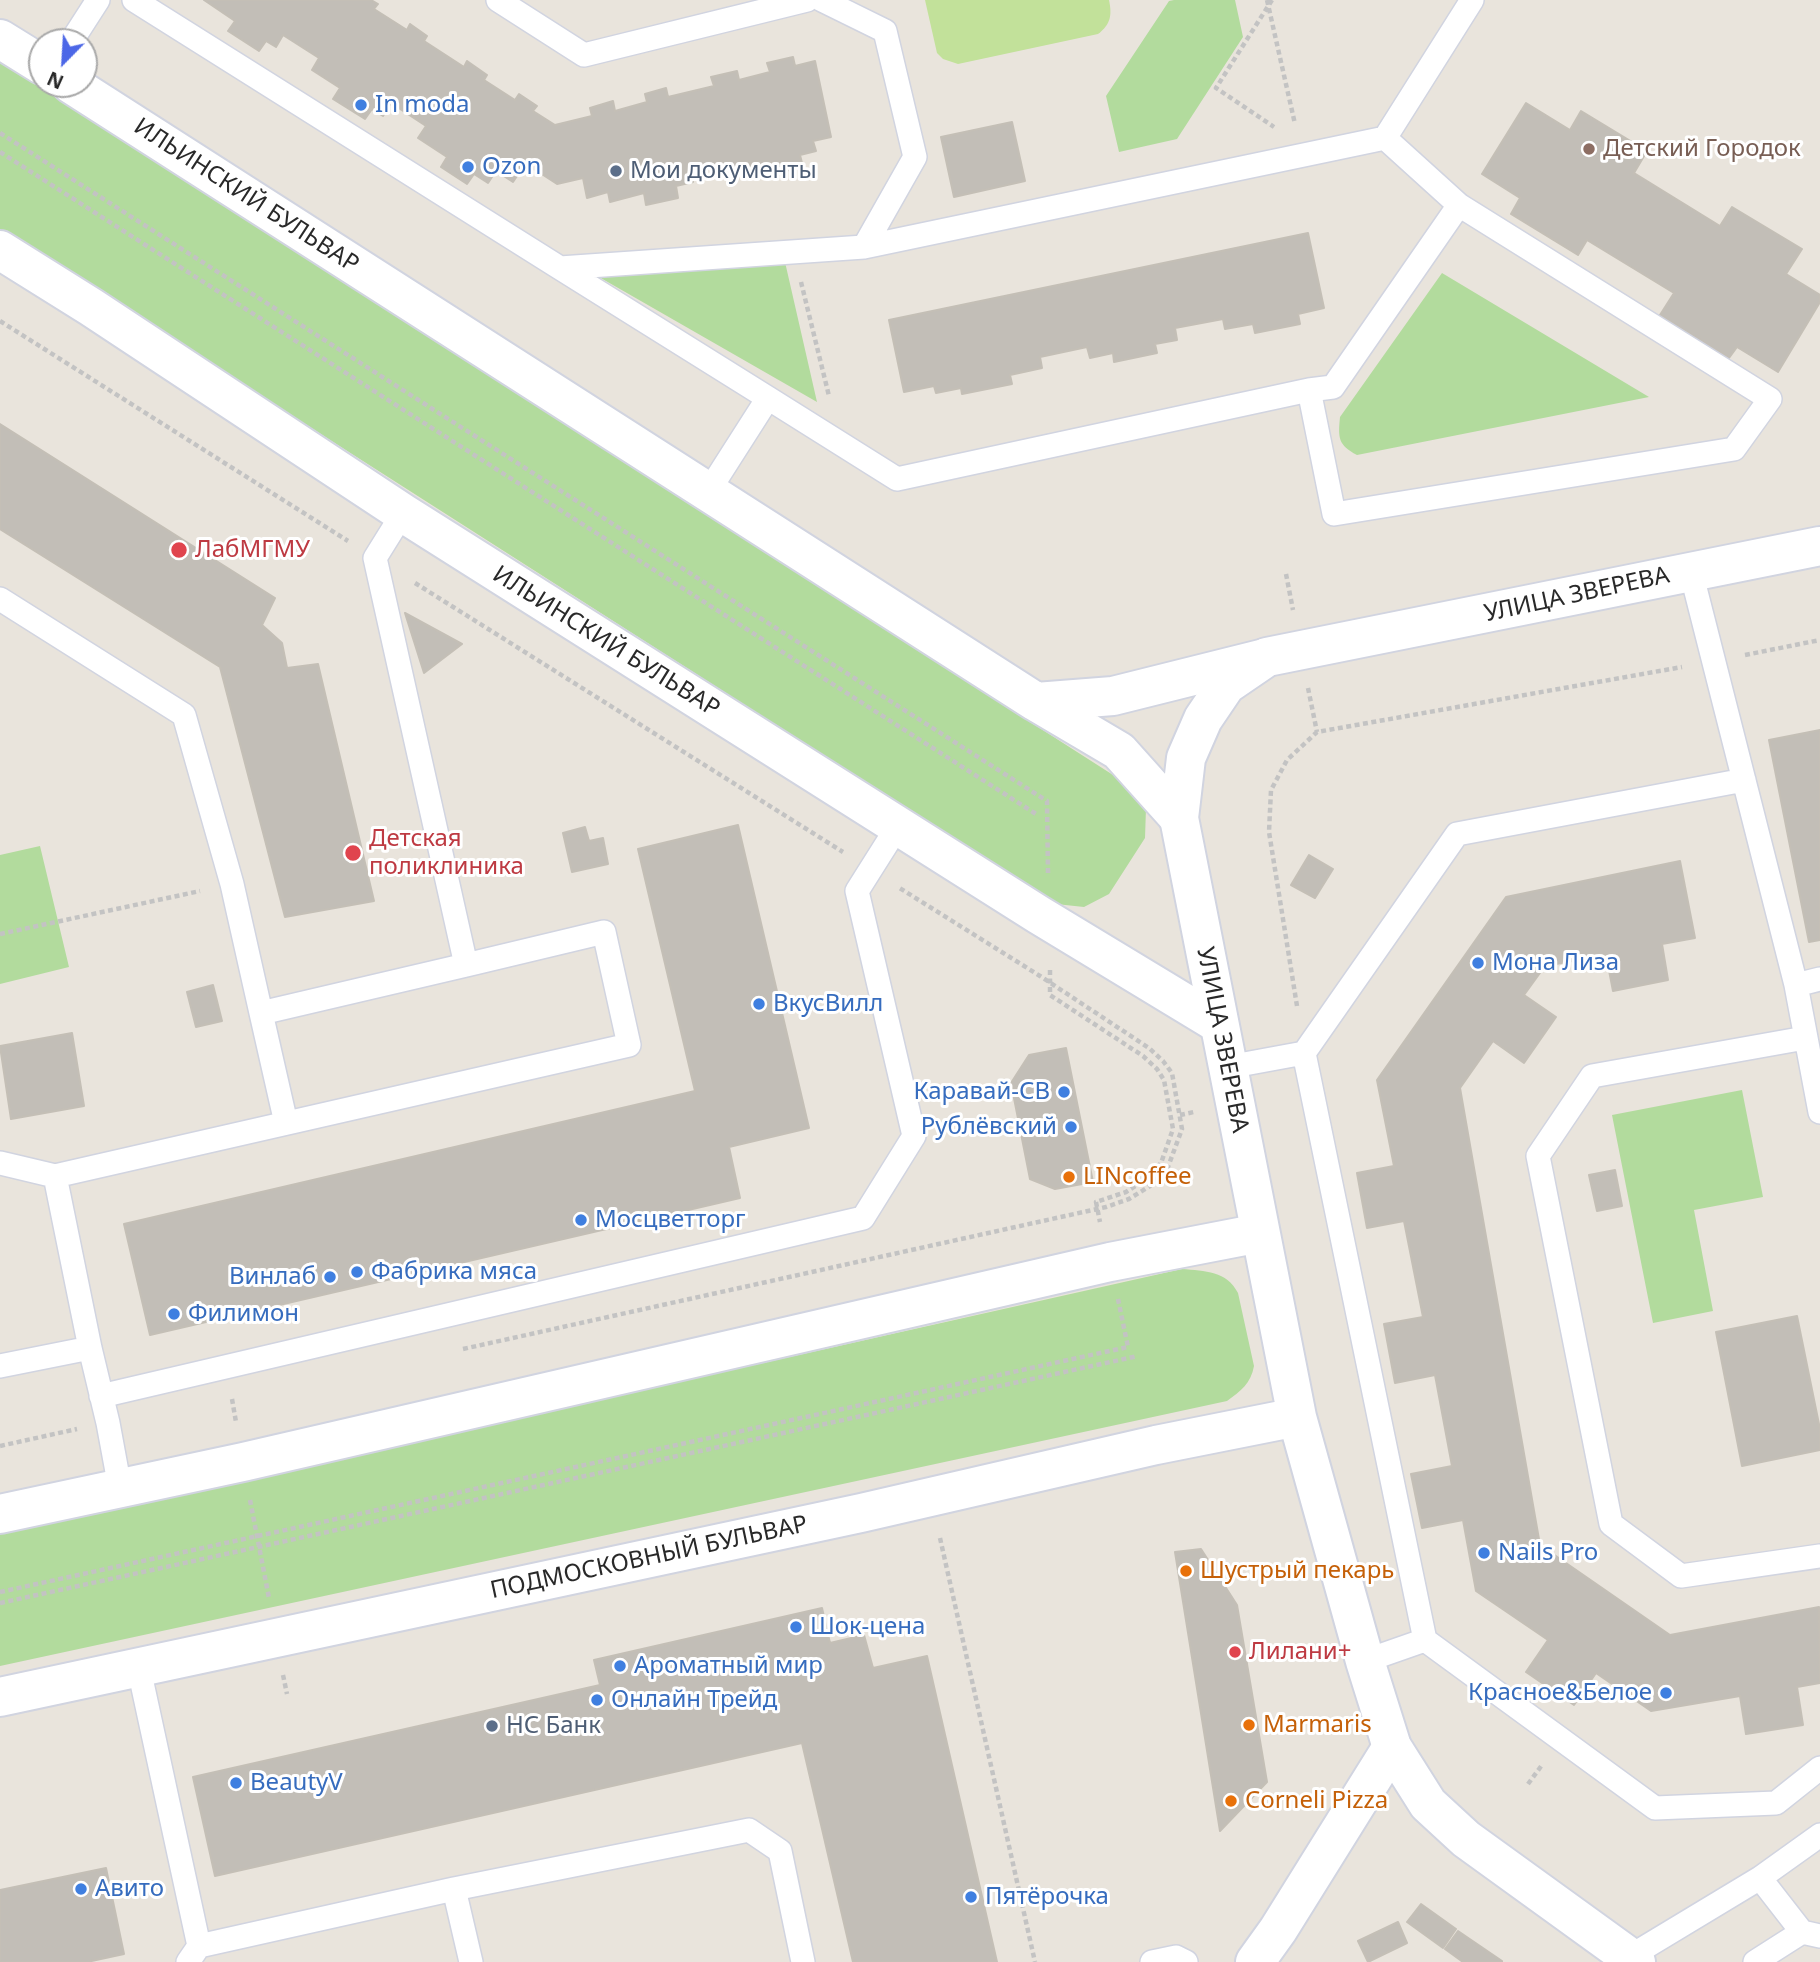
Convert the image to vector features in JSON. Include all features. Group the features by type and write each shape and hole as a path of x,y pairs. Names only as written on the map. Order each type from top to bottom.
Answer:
{"street":[{"path":"0,39 28,56"},
{"name":"ИЛЬИНСКИЙ БУЛЬВАР","path":"93,98 1036,702 1119,751 1179,818"},
{"name":"ИЛЬИНСКИЙ БУЛЬВАР","path":"0,250 403,513 1050,922 1219,1024"},
{"name":"УЛИЦА ЗВЕРЕВА","path":"1632,1959 1466,1839 1428,1804 1392,1747 1297,1418 1179,818 1186,758 1203,719 1226,685 1267,657 1820,546"},
{"path":"1036,702 1113,696 1267,657"},
{"path":"0,1514 243,1462 1110,1262 1260,1233"},
{"name":"ПОДМОСКОВНЫЙ БУЛЬВАР","path":"0,1697 862,1513 1156,1445 1297,1418"},
{"path":"1255,1962 1278,1930 1392,1747"}],"lane":[{"path":"80,28 98,0"},
{"path":"134,0 897,479 1333,387 1459,205"},
{"path":"498,0 584,55 807,0"},
{"path":"822,0 885,31 915,157 864,247"},
{"path":"560,268 864,247 1300,150 1385,138 1472,0"},
{"path":"1309,390 1334,514 1734,449 1770,399 1459,205 1385,138"},
{"path":"708,492 768,398"},
{"path":"403,513 374,558 466,965"},
{"path":"1691,572 1796,985 1820,1112"},
{"path":"0,599 184,715 232,884 286,1123"},
{"path":"1228,1068 1304,1053 1457,834 1744,780"},
{"path":"101,1396 863,1218 914,1136 857,891 898,826"},
{"path":"0,1163 55,1176 629,1045 604,932 261,1013"},
{"path":"1796,985 1820,979"},
{"path":"1805,1038 1592,1076 1538,1156 1611,1524 1681,1576 1820,1556"},
{"path":"1304,1053 1425,1640 1655,1808 1776,1803 1820,1768"},
{"path":"55,1176 120,1488"},
{"path":"0,1366 90,1348"},
{"path":"1365,1661 1425,1640"},
{"path":"139,1669 194,1954 454,1889 749,1830 780,1851 803,1962"},
{"path":"1632,1959 1760,1878 1820,1835"},
{"path":"1755,1962 1811,1934 1760,1878"},
{"path":"454,1889 471,1962"},
{"path":"1152,1962 1176,1957 1186,1962"}],"path":[{"path":"1269,2 1216,88 1300,150"},
{"path":"1269,2 1300,150"},
{"path":"0,132 1047,801 1050,922"},
{"path":"0,152 1036,814"},
{"path":"793,251 840,444"},
{"path":"1304,1053 1269,832 1271,790 1287,760 1317,733 1820,640"},
{"path":"0,934 232,884"},
{"path":"1180,1115 1194,1112"},
{"path":"0,1603 1138,1356"},
{"path":"232,1399 287,1694"},
{"path":"940,1538 1035,1962"}],"green space":[{"path":"925,0 1109,0 1110,15 1106,27 1098,34 958,64 943,59 937,53"},
{"path":"1235,0 1243,37 1177,139 1119,152 1106,96 1169,1"},
{"path":"0,62 28,80 28,98 56,98 1124,782 1146,808 1145,838 1109,894 1084,907 1056,904 0,229"},
{"path":"785,262 817,402 599,277"},
{"path":"1442,273 1649,397 1357,455 1346,448 1341,440 1340,417"},
{"path":"40,846 69,967 0,984 0,855"},
{"path":"1742,1090 1763,1197 1694,1210 1713,1311 1653,1323 1612,1115"},
{"path":"1182,1269 1222,1276 1238,1293 1254,1366 1245,1386 1227,1401 0,1666 0,1534"}],"building":[{"path":"204,0 371,0 378,4 374,9 407,30 410,24 427,36 424,41 464,67 467,61 487,75 484,80 515,100 519,94 537,106 533,111 555,125 592,116 590,108 613,101 615,111 647,102 645,94 666,88 668,97 714,86 711,77 737,71 739,80 770,72 767,63 793,57 795,66 815,61 831,137 813,141 816,151 800,155 803,167 767,175 765,164 731,172 729,163 691,172 693,182 676,186 678,198 646,205 644,193 610,202 608,192 587,198 583,178 557,184 534,169 519,173 513,182 496,171 488,183 474,174 467,184 441,167 447,157 418,138 426,126 391,103 383,116 372,109 365,119 333,99 340,88 312,70 319,58 283,35 276,47 266,41 259,51 228,31 235,21"},
{"path":"1526,103 1570,130 1581,111 1647,151 1634,173 1720,226 1732,207 1802,249 1786,274 1820,295 1820,302 1778,372 1737,347 1729,358 1660,315 1674,293 1587,240 1578,255 1511,214 1520,198 1482,174"},
{"path":"1012,122 1025,181 954,197 941,137"},
{"path":"1308,233 1324,308 1298,314 1300,324 1255,333 1253,324 1225,329 1223,319 1175,328 1177,340 1155,344 1157,353 1114,362 1113,353 1090,358 1087,347 1040,357 1042,368 1010,375 1012,384 962,394 961,388 936,393 934,386 904,392 889,320"},
{"path":"0,424 275,598 262,625 282,643 287,668 318,664 374,901 285,917 220,667 0,529"},
{"path":"405,613 462,644 424,673"},
{"path":"1820,730 1820,940 1809,942 1769,740"},
{"path":"738,825 809,1128 729,1147 740,1198 150,1335 124,1224 695,1091 638,849"},
{"path":"585,827 589,841 603,838 608,864 572,872 563,833"},
{"path":"1309,855 1333,869 1315,898 1291,885"},
{"path":"1680,861 1695,938 1662,944 1668,980 1613,991 1606,955 1545,966 1524,995 1556,1017 1524,1063 1493,1041 1460,1088 1540,1545 1670,1635 1819,1607 1820,1683 1797,1687 1803,1725 1746,1734 1740,1696 1651,1711 1596,1673 1574,1705 1526,1672 1548,1640 1476,1591 1463,1520 1422,1528 1411,1474 1452,1466 1435,1375 1395,1383 1384,1324 1423,1317 1404,1221 1367,1228 1357,1173 1394,1166 1377,1080 1506,897"},
{"path":"213,985 222,1021 196,1027 187,992"},
{"path":"72,1033 84,1106 11,1119 0,1046"},
{"path":"1066,1048 1093,1182 1055,1189 1030,1179 1011,1083 1029,1055"},
{"path":"1615,1170 1622,1206 1597,1211 1589,1175"},
{"path":"1797,1316 1820,1429 1820,1450 1742,1466 1716,1332"},
{"path":"1201,1549 1237,1605 1267,1782 1220,1831 1175,1552"},
{"path":"822,1608 830,1643 864,1635 873,1668 927,1656 997,1962 853,1962 802,1743 215,1876 193,1777 600,1685 594,1660"},
{"path":"106,1868 124,1954 87,1962 0,1962 0,1890"},
{"path":"1421,1904 1456,1929 1443,1948 1407,1922"},
{"path":"1398,1922 1407,1943 1368,1962 1358,1941"},
{"path":"1458,1931 1502,1962 1463,1962 1445,1949"}],"place":[{"name":"In moda","path":"361,105"},
{"name":"Детский Городок","path":"1589,149"},
{"name":"Ozon","path":"468,167"},
{"name":"Мои документы","path":"616,171"},
{"name":"ЛабМГМУ","path":"179,550"},
{"name":"Детская поликлиника","path":"353,853"},
{"name":"Мона Лиза","path":"1478,963"},
{"name":"ВкусВилл","path":"759,1004"},
{"name":"Каравай-СВ","path":"1064,1092"},
{"name":"Рублёвский","path":"1071,1127"},
{"name":"LINcoffee","path":"1069,1177"},
{"name":"Мосцветторг","path":"581,1220"},
{"name":"Фабрика мяса","path":"357,1272"},
{"name":"Винлаб","path":"330,1277"},
{"name":"Филимон","path":"174,1314"},
{"name":"Nails Pro","path":"1484,1553"},
{"name":"Шустрый пекарь","path":"1186,1571"},
{"name":"Шок-цена","path":"796,1627"},
{"name":"Лилани+","path":"1235,1652"},
{"name":"Ароматный мир","path":"620,1666"},
{"name":"Красное&Белое","path":"1666,1693"},
{"name":"Онлайн Трейд","path":"597,1700"},
{"name":"Marmaris","path":"1249,1725"},
{"name":"НС Банк","path":"492,1726"},
{"name":"BeautyV","path":"236,1783"},
{"name":"Corneli Pizza","path":"1231,1801"},
{"name":"Авито","path":"81,1889"},
{"name":"Пятёрочка","path":"971,1897"}]}
